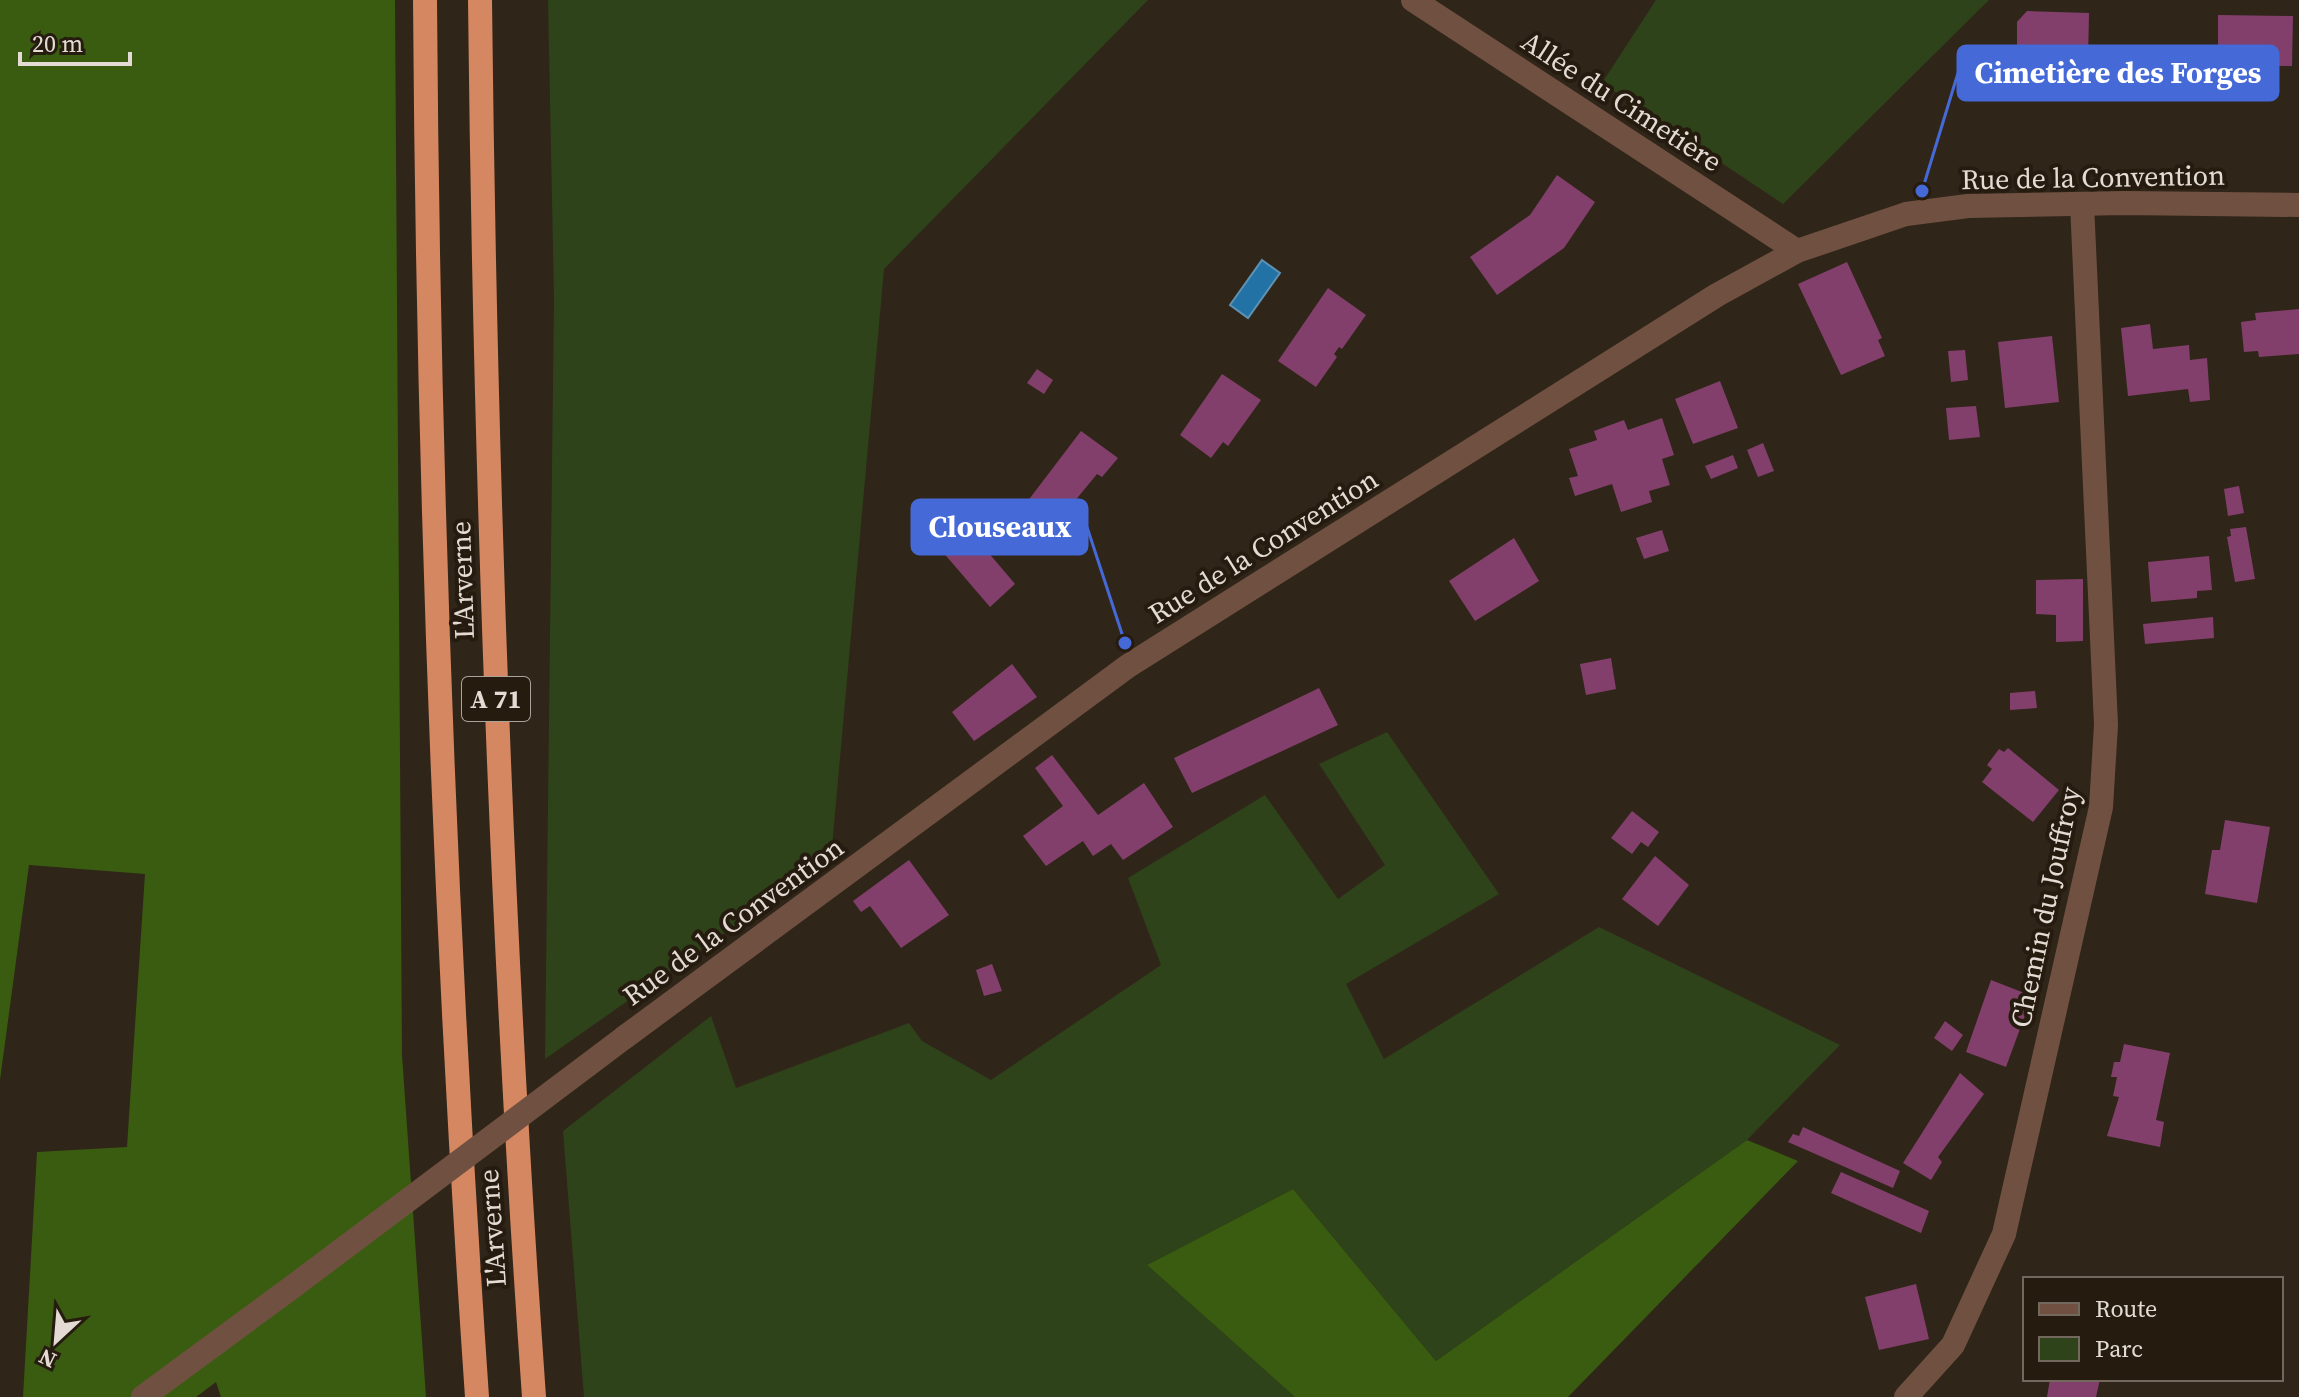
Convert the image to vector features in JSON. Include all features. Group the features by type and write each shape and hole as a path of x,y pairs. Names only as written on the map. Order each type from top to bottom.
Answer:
{"highway":[{"name":"L'Arverne","path":"425,0 435,589 451,976 477,1397"},
{"name":"L'Arverne","path":"480,0 491,560 504,932 534,1397"}],"street":[{"name":"Allée du Cimetière","path":"1413,0 1797,251"},
{"name":"Chemin du Jouffroy","path":"1906,1397 1953,1345 2004,1234 2101,807 2106,725 2082,204"},
{"name":"Rue de la Convention","path":"143,1397 1128,666 1717,295 1797,251 1906,214 1968,206 2299,205"}],"green space":[{"path":"0,0 395,0 402,1055 426,1397 221,1397 216,1382 196,1397 23,1397 37,1152 127,1147 145,874 29,865 0,1080"},
{"path":"548,0 1148,0 884,269 831,858 545,1059 554,299"},
{"path":"1656,0 1989,0 1783,204 1602,83"},
{"path":"1387,732 1499,894 1346,984 1384,1059 1599,927 1840,1045 1747,1140 1436,1361 1293,1189 1147,1265 1295,1397 584,1397 563,1131 711,1016 736,1088 909,1023 922,1041 991,1080 1161,965 1128,878 1265,795 1338,899 1385,865 1319,764"},
{"path":"1747,1140 1798,1161 1568,1397 1295,1397 1147,1265 1293,1189 1436,1361"}],"water":[{"path":"1262,260 1280,273 1248,318 1230,305"}],"building":[{"path":"2027,11 2089,13 2088,61 2055,61 2055,53 2017,52 2017,22"},
{"path":"2218,15 2293,16 2292,66 2218,65"},
{"path":"1557,175 1595,202 1564,248 1497,295 1470,257 1530,215"},
{"path":"1847,262 1882,338 1878,340 1885,356 1841,375 1798,284"},
{"path":"1328,288 1366,315 1342,349 1339,347 1334,354 1337,357 1316,387 1278,361"},
{"path":"2299,309 2299,354 2259,357 2258,351 2244,352 2241,322 2256,320 2255,313"},
{"path":"2150,324 2153,349 2189,345 2190,360 2207,358 2210,400 2190,402 2188,389 2128,396 2121,328"},
{"path":"2052,336 2059,402 2005,408 1998,342"},
{"path":"1965,350 1968,380 1951,382 1948,351"},
{"path":"1037,369 1053,380 1044,394 1027,383"},
{"path":"1222,374 1261,400 1228,446 1223,442 1211,458 1180,435"},
{"path":"1720,381 1738,428 1693,444 1675,399"},
{"path":"1976,406 1980,437 1949,440 1946,408"},
{"path":"1662,418 1674,455 1662,459 1670,485 1649,491 1652,502 1621,512 1612,484 1575,496 1569,478 1578,476 1569,449 1597,440 1594,431 1624,420 1628,430"},
{"path":"1081,431 1118,458 1102,477 1097,474 1074,502 1080,507 1062,529 1027,502"},
{"path":"1763,443 1774,471 1758,477 1747,450"},
{"path":"1733,455 1738,468 1711,479 1705,466"},
{"path":"2239,486 2244,513 2228,516 2224,489"},
{"path":"943,499 1015,584 990,607 917,522"},
{"path":"2246,527 2255,579 2235,582 2227,537 2231,536 2230,529"},
{"path":"1662,530 1669,551 1644,559 1636,538"},
{"path":"1514,538 1539,581 1475,621 1449,581"},
{"path":"2209,556 2212,590 2197,591 2197,598 2151,602 2148,562"},
{"path":"2083,579 2083,641 2056,642 2056,615 2036,614 2036,580"},
{"path":"2213,617 2214,638 2145,644 2143,624"},
{"path":"1611,658 1616,689 1586,695 1580,664"},
{"path":"1012,664 1037,697 974,741 952,712"},
{"path":"1319,688 1338,725 1192,793 1174,758"},
{"path":"2035,691 2037,708 2010,710 2010,693"},
{"path":"2008,748 2059,790 2033,822 1982,782 1992,769 1987,765 1999,749 2004,752"},
{"path":"1052,755 1098,815 1144,783 1173,827 1123,860 1111,844 1093,856 1083,841 1046,866 1023,836 1063,806 1035,768"},
{"path":"1632,811 1659,832 1648,847 1641,842 1632,854 1611,838"},
{"path":"2225,820 2270,827 2257,903 2205,894 2212,850 2220,850"},
{"path":"1655,856 1689,885 1658,926 1622,899"},
{"path":"909,860 949,915 901,948 870,906 861,912 853,901"},
{"path":"992,964 1002,991 984,996 976,970"},
{"path":"1991,980 2032,996 2006,1067 1966,1052"},
{"path":"1945,1021 1963,1035 1952,1051 1934,1038"},
{"path":"2124,1044 2170,1053 2156,1120 2164,1122 2160,1147 2107,1136 2119,1097 2113,1096 2117,1077 2111,1077 2114,1062 2120,1062"},
{"path":"1960,1073 1984,1094 1938,1157 1942,1162 1931,1180 1903,1163"},
{"path":"1803,1127 1900,1171 1893,1188 1788,1142 1793,1134 1799,1136"},
{"path":"1841,1172 1929,1211 1921,1233 1831,1193"},
{"path":"1916,1284 1929,1339 1879,1350 1865,1297"},
{"path":"2050,1381 2100,1381 2096,1397 2047,1397"}],"place":[{"name":"Cimetière des Forges","path":"1922,191"},
{"name":"Clouseaux","path":"1125,643"}]}
